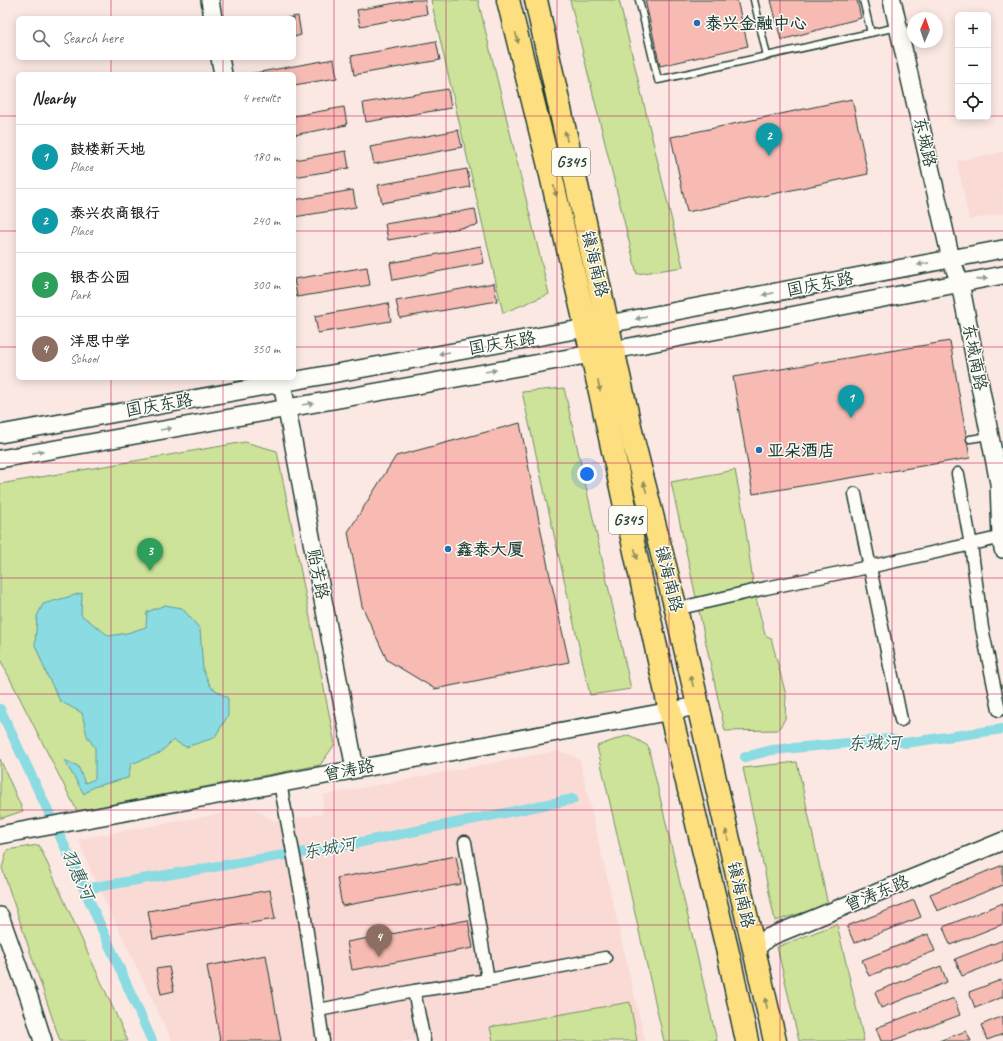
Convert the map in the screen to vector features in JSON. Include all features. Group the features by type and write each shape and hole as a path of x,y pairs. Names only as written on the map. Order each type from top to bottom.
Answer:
{"highway":[{"name":"镇海南路","path":"508,0 548,162 592,353 670,711 729,957 747,1041"},
{"name":"镇海南路","path":"536,0 634,444 676,609 775,1041"}],"main road":[{"path":"210,0 213,16"},
{"name":"东城路","path":"892,0 952,259 960,283"},
{"path":"220,60 224,72"},
{"name":"国庆东路","path":"296,377 586,328 1003,249"},
{"name":"国庆东路","path":"0,459 614,350 1003,275"},
{"name":"东城南路","path":"960,283 999,483 1002,541"},
{"name":"国庆东路","path":"0,434 281,380"},
{"name":"贻芳路","path":"281,380 355,769"},
{"name":"曾涛路","path":"0,835 698,706"},
{"name":"曾涛东路","path":"754,951 766,938 1003,841"},
{"path":"0,916 43,1041"},
{"path":"0,942 20,992 35,1041"}],"street":[{"path":"958,474 971,545 982,628 999,710"},
{"path":"855,494 901,720"},
{"path":"676,609 766,588 971,545 1002,541"},
{"path":"280,784 302,905 323,1041"},
{"path":"464,842 488,980"},
{"path":"319,1010 414,990 488,980 606,958"},
{"path":"414,990 424,1041"}],"lane":[{"path":"639,0 658,80 898,27"},
{"path":"754,0 767,56"},
{"path":"863,0 871,33"},
{"path":"970,439 990,435"}],"shaded area":[{"path":"1003,152 1003,213 969,220 957,161"},
{"path":"556,751 574,756 580,761 645,1041 172,1041 92,874 78,839 253,808 274,821 322,814 324,795"}],"green space":[{"path":"431,0 478,0 549,294 503,313"},
{"path":"570,0 619,0 683,267 637,274"},
{"path":"564,388 631,689 590,695 522,392"},
{"path":"245,442 277,451 335,744 320,765 77,811 0,659 0,484"},
{"path":"735,470 744,517 754,590 765,635 771,638 786,695 785,719 778,730 725,731 671,482"},
{"path":"629,735 648,746 717,1041 664,1041 597,746"},
{"path":"0,759 23,811 2,818 0,818"},
{"path":"797,762 828,905 775,921 743,768"},
{"path":"39,845 128,1041 60,1041 2,868 7,850"},
{"path":"837,924 864,1041 799,1041 777,947"},
{"path":"630,1002 637,1041 493,1041 490,1027"}],"water":[{"path":"82,593 81,615 109,636 127,633 146,627 147,612 165,605 182,608 200,629 203,670 211,687 228,698 228,716 214,738 186,747 173,740 160,753 131,764 128,778 93,787 84,794 64,760 78,766 85,783 95,779 95,748 87,736 82,713 60,701 47,675 35,645 37,616 43,604"}],"building":[{"path":"412,0 425,0 427,14 360,26 357,10"},
{"name":"泰兴金融中心","path":"645,0 737,0 748,46 660,66"},
{"name":"泰兴金融中心","path":"771,0 857,0 861,18 781,40"},
{"path":"296,16 298,16 301,35 296,36"},
{"path":"436,41 440,60 354,75 351,56"},
{"path":"334,59 337,78 296,85 296,72 260,72"},
{"path":"448,89 451,108 366,122 363,103"},
{"path":"852,99 868,174 687,212 671,137"},
{"path":"344,107 347,125 296,135 296,116"},
{"path":"458,130 462,147 374,164 370,147"},
{"path":"346,151 349,168 296,177 296,160"},
{"path":"467,169 470,187 382,203 378,185"},
{"path":"353,190 356,207 296,217 296,200"},
{"path":"475,209 478,225 388,240 385,224"},
{"path":"481,246 484,263 393,280 390,263"},
{"path":"367,267 370,285 297,297 296,279"},
{"path":"494,283 497,301 400,318 396,301"},
{"path":"388,303 391,321 318,333 315,316"},
{"path":"950,341 970,458 753,494 733,377"},
{"name":"鑫泰大厦","path":"520,423 548,567 569,662 435,689 387,660 362,606 348,532 396,456"},
{"path":"456,856 461,884 342,906 337,878"},
{"path":"1003,865 1003,885 937,911 930,894"},
{"path":"270,890 275,919 153,939 148,911"},
{"path":"914,900 921,917 854,943 847,926"},
{"path":"1003,903 1003,924 950,945 943,927"},
{"path":"468,920 473,948 352,970 347,942"},
{"path":"928,934 935,951 869,976 862,960"},
{"path":"1003,940 1003,960 962,976 955,959"},
{"path":"266,955 281,1041 220,1041 207,966"},
{"path":"941,966 947,982 881,1008 875,992"},
{"path":"169,967 174,991 161,994 156,969"},
{"path":"1001,980 1003,985 1003,997 975,1008 969,992"},
{"path":"954,998 960,1015 891,1041 881,1041 876,1028"},
{"path":"1003,1016 1003,1034 987,1040 981,1025"},
{"path":"966,1031 971,1041 939,1041"}],"waterway":[{"name":"羽惠河","path":"0,709 73,864 152,1041"},
{"name":"东城河","path":"745,757 772,750 890,739 905,743 1003,729"},
{"name":"东城河","path":"84,889 327,849 573,799"}],"place":[{"name":"泰兴金融中心","path":"697,23"},
{"name":"泰兴农商银行","path":"769,156"},
{"name":"鼓楼新天地","path":"851,418"},
{"name":"亚朵酒店","path":"759,450"},
{"name":"鑫泰大厦","path":"448,549"},
{"name":"银杏公园","path":"150,571"},
{"name":"洋思中学","path":"379,957"}]}
